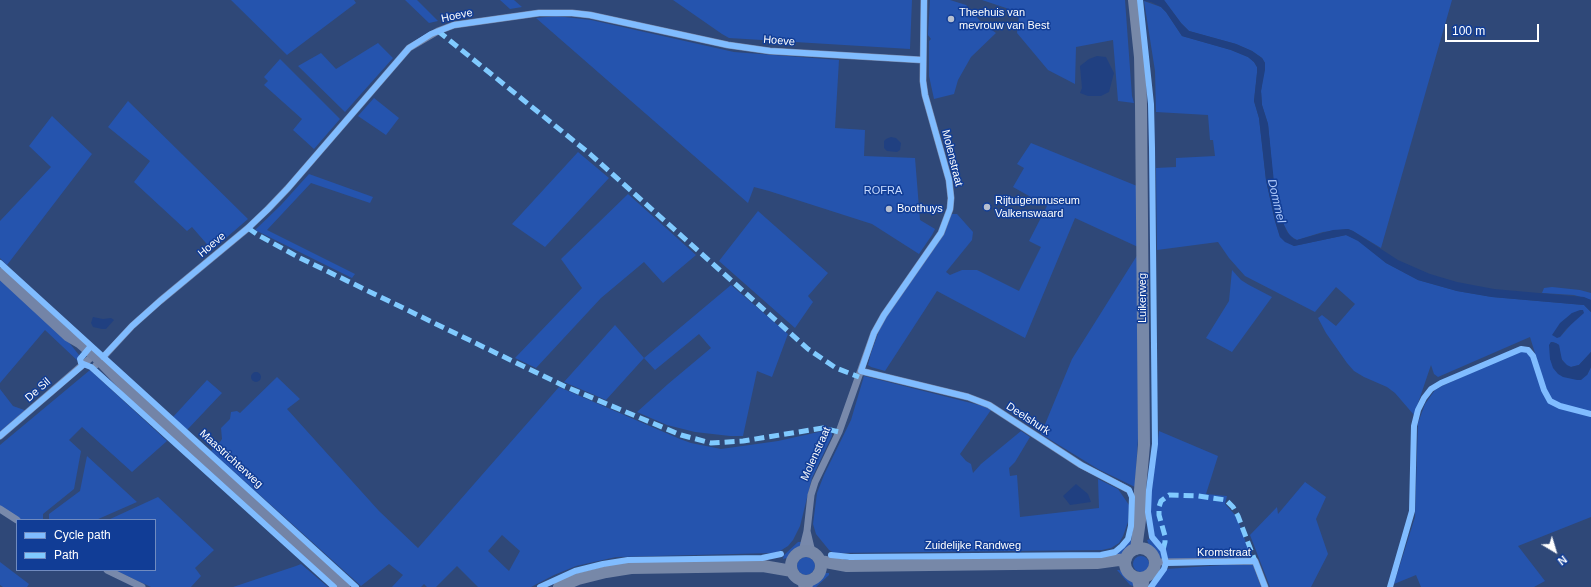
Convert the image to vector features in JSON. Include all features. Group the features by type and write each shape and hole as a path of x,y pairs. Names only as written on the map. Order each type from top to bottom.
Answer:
{"main road":[{"name":"Luikerweg","path":"1135,2 1140,56 1143,231 1144,445 1140,490 1140,520 1144,538 1140,549"},
{"name":"Maastrichterweg","path":"0,273 68,336 76,346 96,359 128,390 345,587"},
{"path":"1140,549 1152,554 1155,562 1153,572 1141,582 1128,572 1126,563 1132,551 1140,549"},
{"path":"559,587 578,579 631,568 763,566 801,578 818,575 820,566 816,554 807,552 798,553 801,578"},
{"name":"Zuidelijke Randweg","path":"820,566 1126,563"}],"street":[{"name":"Molenstraat","path":"807,552 807,531 811,495 815,482 839,432 874,333 884,315 941,233 950,209 951,198 949,180 924,94 922,60 924,0"},
{"name":"Hoeve","path":"96,359 154,306 248,228 268,209 288,188 409,48 431,34 449,27 539,13 572,13 590,15 728,45 770,51 922,60"},
{"name":"De Sil","path":"0,436 96,359"},
{"name":"Deelshurk","path":"861,371 968,397 989,405 1081,465 1127,489"},
{"path":"0,509 16,519"},
{"name":"Kromstraat","path":"1155,562 1255,561 1265,587"},
{"path":"109,571 142,587"}],"green space":[{"path":"231,0 354,0 356,3 287,55"},
{"path":"405,0 417,0 438,21 429,23"},
{"path":"500,0 514,0 522,7 510,9"},
{"path":"673,0 912,0 910,49 729,38"},
{"path":"930,0 950,0 966,5 981,22 996,33 971,57 958,80 954,94 934,99 929,76 929,41 931,39 928,35"},
{"path":"982,0 1125,0 1132,96 1134,103 1118,101 1113,40 1076,47 1075,84 1048,70 1017,33 1019,16 1006,8"},
{"path":"1164,0 1452,0 1381,248 1348,229 1323,232 1297,240 1290,236 1284,225 1273,179 1268,124 1262,105 1261,91 1265,63 1262,58 1252,51 1236,44 1189,31 1181,23"},
{"path":"1144,1 1161,7 1182,36 1231,50 1248,57 1254,62 1257,67 1257,73 1254,101 1259,118 1266,180 1280,237 1294,246 1346,235 1358,240 1386,263 1418,280 1457,291 1492,297 1584,305 1591,312 1591,352 1579,365 1571,367 1567,366 1560,357 1559,345 1553,342 1550,343 1550,359 1587,375 1591,367 1591,517 1518,546 1545,581 1534,587 1421,587 1416,575 1394,584 1415,517 1418,423 1425,404 1435,390 1442,386 1522,350 1528,351 1532,357 1545,397 1551,404 1555,403 1547,392 1530,337 1438,377 1434,374 1431,365 1414,415 1395,393 1387,387 1354,371 1326,333 1318,318 1322,315 1336,326 1355,304 1336,287 1315,312 1245,276 1229,258 1218,242 1157,250 1156,168 1176,167 1176,158 1215,156 1213,140 1210,140 1208,115 1156,112 1155,71","holes":["1572,313 1574,321 1560,337"]},
{"name":"ROFRA","path":"556,16 591,20 734,52 839,60 835,128 865,130 864,156 915,158 920,220 935,229 932,235 919,254 872,224 769,191 754,187 748,203 536,18"},
{"path":"378,43 393,58 345,112 298,66 321,53 336,69"},
{"path":"280,59 340,119 314,149 293,130 302,119 264,85 268,81 264,77"},
{"path":"374,98 399,118 386,135 358,116"},
{"path":"128,101 248,219 212,250 192,227 187,231 134,182 150,161 108,127"},
{"path":"52,116 92,154 7,265 0,258 0,221 51,167 29,146"},
{"path":"1031,143 1137,186 1138,247 1075,218 1025,338 937,291 885,371 868,365 883,320 951,214 957,214 973,232 972,240 946,272 950,275 962,270 977,270 1019,291 1041,247 1029,241 1047,206 1013,187 1024,168 1017,164"},
{"path":"578,152 609,178 545,247 512,224"},
{"path":"309,174 373,197 370,203 311,183 267,230 355,274 352,278 255,230 281,205"},
{"path":"628,194 696,255 663,283 644,262 601,298 536,368 515,358 582,288 561,259"},
{"path":"758,211 828,273 808,296 813,302 795,328 719,261"},
{"path":"1138,254 1141,390 1135,487 1098,469 1041,434 1072,359"},
{"path":"1232,270 1241,280 1272,297 1232,352 1206,338 1229,301"},
{"path":"0,278 63,335 79,355 80,363 45,330 0,383"},
{"path":"731,285 788,334 772,377 757,371 743,436 695,432 667,425 637,412 711,348 699,334 655,370 644,358"},
{"path":"1552,287 1580,290 1591,293 1591,300 1574,295 1542,293 1544,288"},
{"path":"615,325 644,358 606,400 564,382"},
{"path":"90,370 167,441 132,472 82,427 69,440 81,451 74,489 43,514 43,519 18,519 0,507 0,445"},
{"path":"864,376 983,406 991,410 960,454 971,464 973,473 981,464 1021,431 1030,437 1015,462 1009,468 1010,476 1017,475 1020,517 1099,508 1098,479 1118,489 1129,505 1128,522 1119,543 1111,548 1102,550 834,553 829,550 816,534 813,524 817,493 824,475 851,420"},
{"path":"277,377 300,399 287,409 379,511 418,548 559,387 680,439 691,443 721,449 778,441 823,431 829,431 832,433 832,436 812,478 800,526 793,540 788,546 780,551 773,553 616,557 576,566 531,587 478,587 457,566 436,587 427,587 424,584 421,587 392,587 403,575 389,564 361,586 211,451 222,439 221,428 230,419 231,412 237,411 240,413","holes":["502,535 520,551 509,571 488,551"]},
{"path":"207,380 222,393 187,430 173,417"},
{"path":"0,389 13,406 27,411 0,433"},
{"path":"1159,431 1218,456 1206,494 1227,496 1225,504 1237,517 1251,557 1172,561 1167,558 1165,550 1153,535 1149,511"},
{"path":"87,456 137,502 98,519 49,519 49,514 80,491"},
{"path":"1305,482 1326,497 1316,519 1328,554 1311,587 1270,587 1250,535 1277,507 1278,514"},
{"path":"158,497 214,550 195,568 201,576 191,587 151,587 116,571 156,571 156,519 110,519"},
{"path":"1132,539 1133,546 1121,556 1117,556 1117,552"},
{"path":"1150,539 1161,549 1163,559 1160,558 1150,547 1147,540"},
{"path":"798,542 802,542 799,548 790,557 783,559 784,555"},
{"path":"1138,556 1144,556 1149,561 1147,570 1144,572 1138,572 1133,567 1133,561"},
{"path":"806,557 812,560 815,566 812,572 806,575 800,572 797,566 800,560"},
{"path":"0,562 29,584 27,587 3,587 0,585"},
{"path":"301,564 328,587 233,587 296,566"},
{"path":"1224,565 1253,565 1261,587 1153,587 1166,569"},
{"path":"1117,570 1126,574 1133,582 1133,586 1130,585"},
{"path":"829,573 829,575 816,587 811,587 821,575"}],"water":[{"name":"Dommel","path":"1141,0 1164,0 1181,23 1189,31 1236,44 1252,51 1262,58 1265,63 1265,70 1261,91 1262,105 1268,124 1275,192 1284,225 1287,232 1294,239 1297,240 1333,230 1348,229 1398,260 1430,274 1457,282 1494,289 1584,297 1591,300 1591,312 1584,305 1492,297 1457,291 1418,280 1386,263 1358,241 1346,235 1294,246 1285,242 1280,237 1275,221 1266,180 1259,118 1254,101 1257,67 1248,57 1231,50 1182,36 1161,7 1151,2"},
{"path":"1097,56 1106,57 1114,73 1109,92 1101,96 1088,96 1080,93 1082,88 1080,66 1089,59"},
{"path":"891,137 896,138 901,143 900,150 897,152 887,151 884,148 884,141"},
{"path":"1583,310 1584,313 1566,329 1560,337 1557,338 1552,335 1560,323 1572,313"},
{"path":"93,317 103,319 111,318 114,320 106,329 102,329 93,327 91,323"},
{"path":"1551,342 1559,345 1562,360 1571,367 1579,365 1591,352 1591,367 1587,375 1581,380 1577,380 1563,377 1558,374 1553,368 1550,359 1549,345"},
{"path":"254,372 258,372 261,377 258,382 254,382 251,379 251,375"},
{"path":"1076,484 1088,494 1091,502 1070,505 1063,496"}],"marked path":[{"path":"438,31 590,154 808,349 836,368 859,377"},
{"path":"248,228 298,257 564,386 681,435 711,443 743,441 823,428 839,432"},
{"path":"1163,550 1165,536 1159,515 1161,501 1169,495 1198,496 1226,500 1233,507 1238,516 1255,561"}],"cycle path":[{"path":"831,555 850,557 1101,555 1115,552 1122,546 1128,539 1131,526 1132,497 1129,490 1081,465 989,405 968,397 861,371 874,333 884,315 941,233 950,209 951,198 949,180 925,95 923,81 924,0"},
{"path":"1140,0 1151,104 1152,148 1155,444 1149,490 1148,512 1152,537 1163,550 1166,563 1164,569 1151,587"},
{"path":"103,357 132,326 248,228 268,209 288,188 409,48 431,34 454,25 539,13 572,13 590,15 728,45 770,51 922,60"},
{"path":"0,263 356,587"},
{"path":"91,346 80,359 81,363 91,367 334,587"},
{"path":"1390,587 1412,511 1414,426 1418,410 1424,398 1431,389 1441,383 1521,349 1528,350 1533,356 1544,390 1550,401 1560,406 1591,414"},
{"path":"0,436 83,365"},
{"path":"540,587 575,571 628,560 762,558 781,554"},
{"path":"1166,563 1255,561 1265,587"}],"place":[{"name":"Theehuis van mevrouw van Best","path":"951,19"},
{"name":"Rijtuigenmuseum Valkenswaard","path":"987,207"},
{"name":"Boothuys","path":"889,209"}]}
